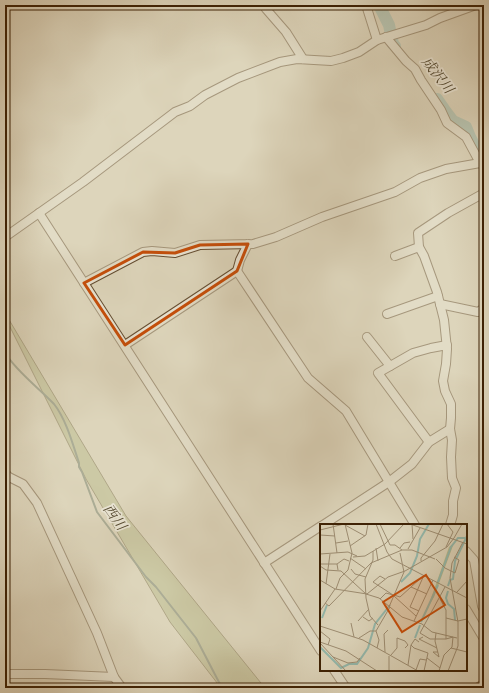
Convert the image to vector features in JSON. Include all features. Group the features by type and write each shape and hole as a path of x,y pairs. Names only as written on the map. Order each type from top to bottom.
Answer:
{"main road":[{"path":"479,688 484,685"}],"street":[{"path":"272,5 266,9 286,32 303,59"},
{"path":"366,5 377,40"},
{"path":"5,237 83,182 175,112 190,106 205,95 238,78 280,62 297,59 331,61 343,58 359,52 377,40 426,25 440,18 476,5"},
{"path":"84,283 143,252 152,251 175,253 200,245 253,244 276,237 322,217 395,192 420,178 446,169 482,164 466,137 448,123 415,69 406,61 388,37"},
{"path":"450,524 453,515 453,501 456,488 452,478 450,404 443,381 446,364 444,320 424,256 419,247 418,233 448,213 484,194"},
{"path":"39,213 320,648"},
{"path":"125,345 237,271 240,260 248,244"},
{"path":"395,256 419,247"},
{"path":"237,271 308,378 346,411 414,524"},
{"path":"387,314 439,300 478,312 484,308"},
{"path":"367,337 390,366"},
{"path":"429,442 378,373 414,353 446,345"},
{"path":"325,524 389,482 412,464 429,442 450,429"},
{"path":"5,473 9,477 23,484 37,502 97,633 114,677 122,688"},
{"path":"264,563 320,527"},
{"path":"467,552 474,560 484,610"},
{"path":"467,611 484,639"},
{"path":"335,671 346,688"},
{"path":"5,674 114,677"}],"highlighted area":[{"path":"248,244 237,271 125,345 84,283 143,252 175,253 200,245"}],"green space":[{"path":"5,313 126,516 265,688 221,688 170,622 86,479 5,317"}],"waterway":[{"name":"成沢川","path":"379,5 389,25 393,44 395,46"},
{"name":"成沢川","path":"437,99 453,121 466,127 475,147 484,157"},
{"name":"西川","path":"5,353 16,367 54,404 58,410 69,432 79,467 97,512 146,577 156,587 196,638 222,688"}]}
